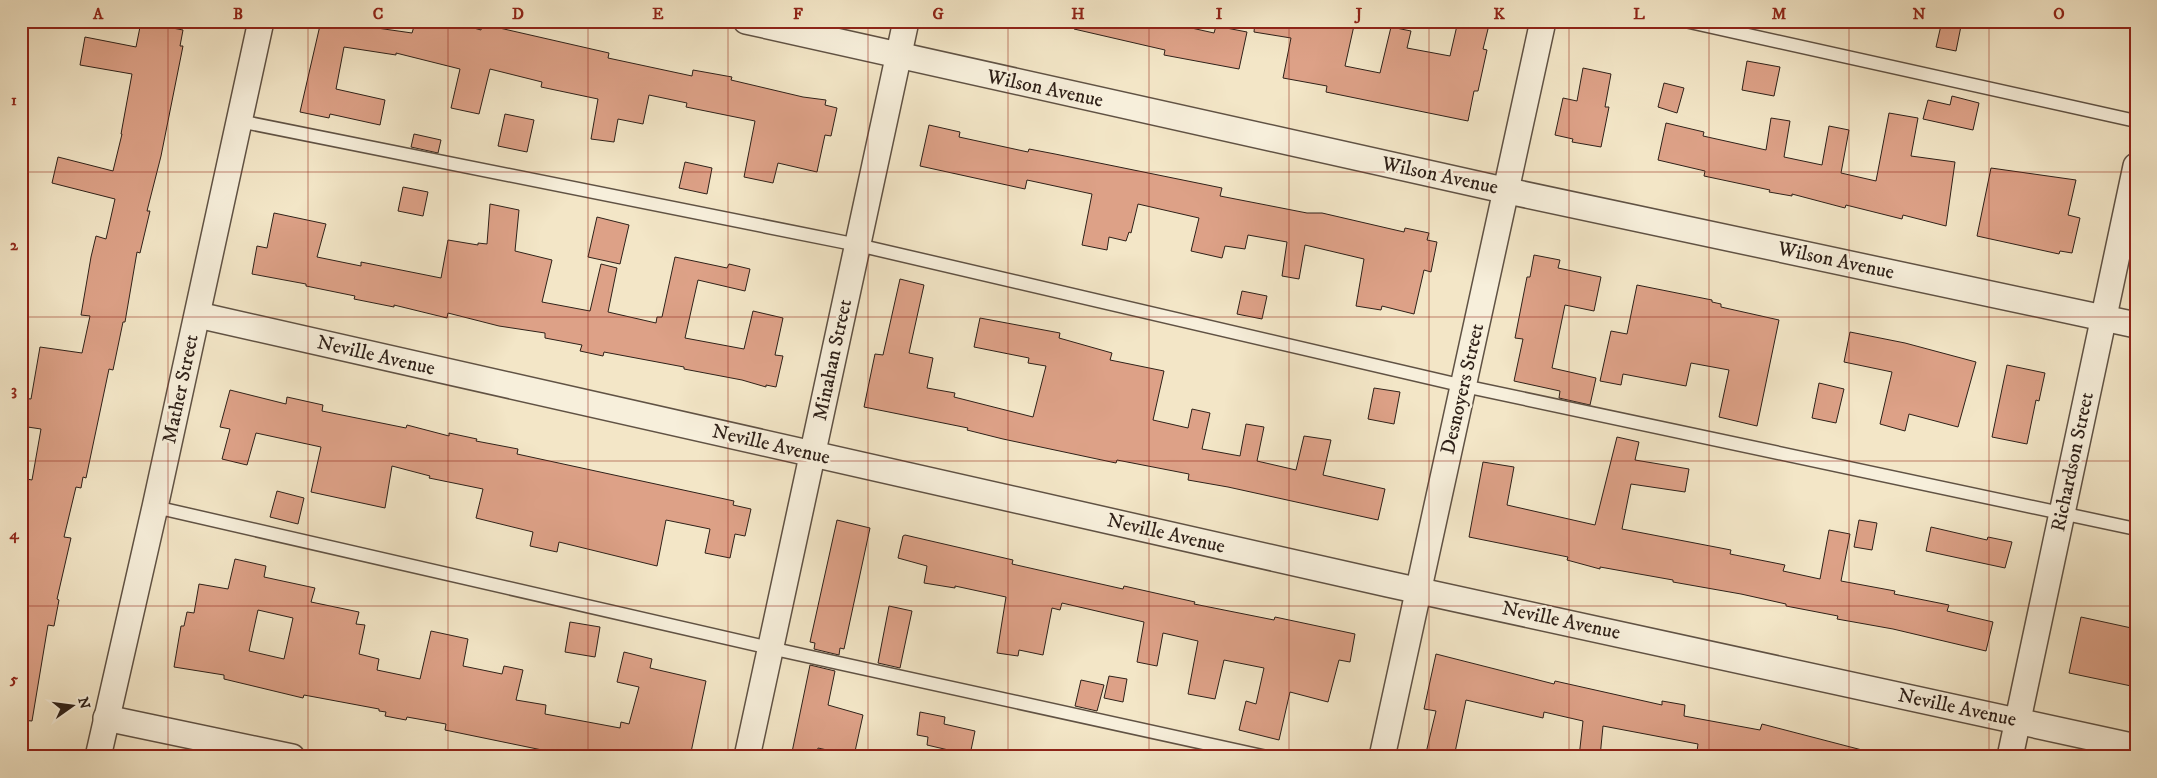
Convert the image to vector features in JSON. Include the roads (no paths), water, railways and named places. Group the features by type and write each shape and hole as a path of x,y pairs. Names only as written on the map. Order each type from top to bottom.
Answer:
{"street":[{"name":"Mather Street","path":"98,757 198,315 261,21"},
{"name":"Wilson Avenue","path":"746,21 1508,191 2136,325"},
{"name":"Minahan Street","path":"747,757 906,21"},
{"name":"Desnoyers Street","path":"1382,757 1508,191 1543,21"},
{"name":"Richardson Street","path":"2010,757 2136,166"},
{"name":"Neville Avenue","path":"198,315 812,455 2136,747"},
{"path":"106,718 292,757"}],"lane":[{"path":"1685,21 2136,121"},
{"path":"239,121 858,245 1464,386 2136,529"},
{"path":"155,507 770,648 1267,757"}]}
